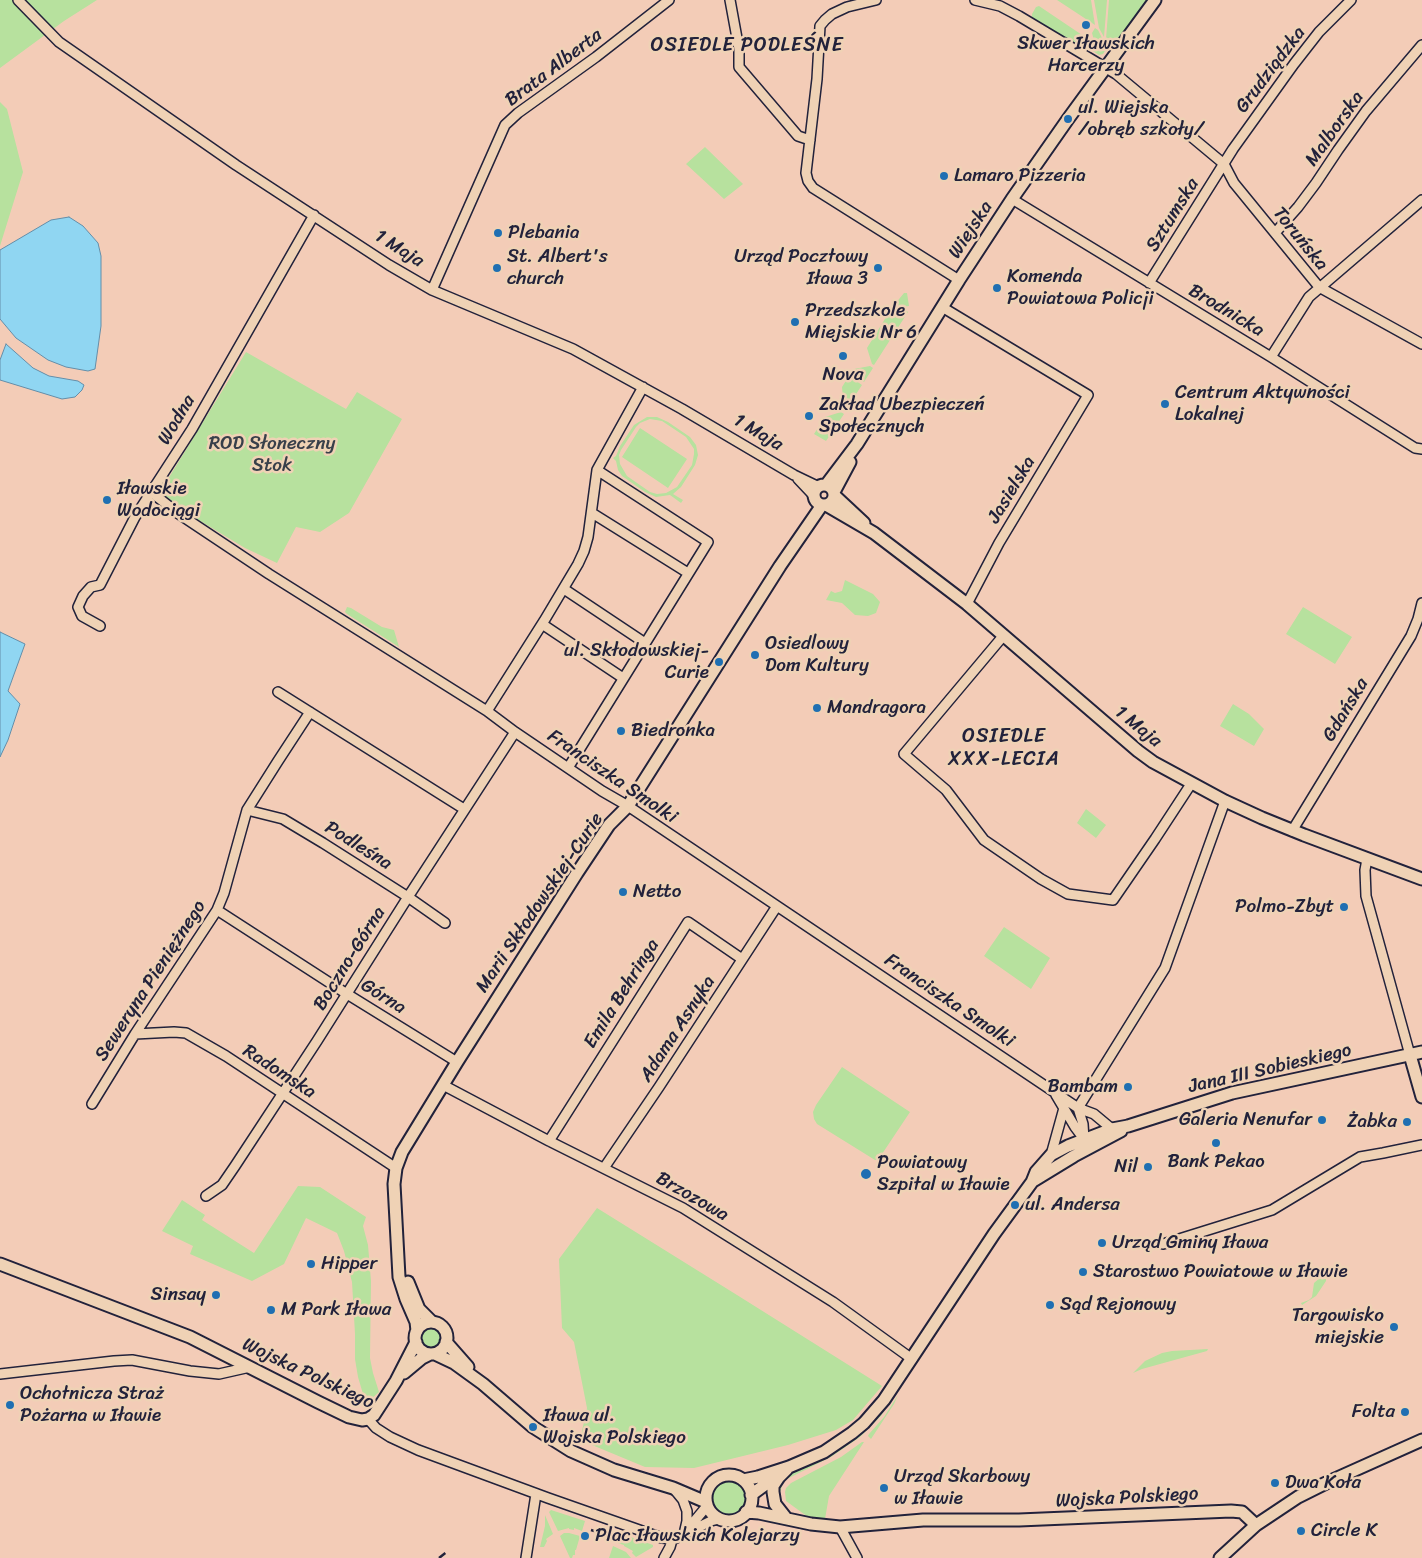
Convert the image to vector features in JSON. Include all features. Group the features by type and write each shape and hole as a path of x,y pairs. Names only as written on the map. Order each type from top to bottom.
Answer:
{"street":[{"name":"1 Maja","path":"18,0 59,42 236,165 389,265 432,290 573,349 643,387 794,475 859,517 874,534 967,604 1153,762 1225,801 1292,830 1422,879"},
{"name":"Brata Alberta","path":"432,290 505,125 518,112 596,57 669,0"},
{"path":"730,0 739,49 739,67 798,136 810,140"},
{"path":"876,0 847,7 832,14 820,26 817,79 806,173 808,181 813,188 959,280"},
{"path":"975,0 1000,6 1106,67 1224,164"},
{"path":"1106,67 1155,0"},
{"name":"Grudziądzka","path":"1224,164 1294,64 1319,32 1351,0"},
{"name":"Malborska","path":"1275,233 1312,189 1366,111 1422,45"},
{"name":"Wiejska","path":"824,496 1012,199 1106,67"},
{"name":"Toruńska","path":"1224,164 1234,183 1319,287 1422,344"},
{"name":"Sztumska","path":"1149,283 1224,164"},
{"name":"Brodnicka","path":"1012,199 1415,448 1422,448"},
{"path":"1270,357 1309,297 1422,200"},
{"name":"Wodna","path":"100,626 82,616 78,607 83,596 91,587 100,585 134,517 192,429 314,215"},
{"name":"Jasielska","path":"942,307 1088,394 999,543 967,604"},
{"path":"487,711 564,589 584,551 592,513 596,470 643,387"},
{"path":"568,768 708,542 596,470"},
{"name":"Franciszka Smolki","path":"151,492 179,514 269,574 487,711 602,791 628,806 1078,1108 1094,1114 1112,1128"},
{"name":"Marii Skłodowskiej-Curie","path":"416,1336 416,1322 399,1277 394,1184 396,1168 402,1152 587,857 610,825 628,806 780,566 790,540 824,496"},
{"path":"592,513 688,573"},
{"path":"564,589 645,644"},
{"name":"Gdańska","path":"1292,830 1411,636 1418,620 1422,603"},
{"path":"542,624 623,678"},
{"path":"1004,635 904,754 946,790 984,840 1041,879 1068,894 1113,900 1191,784"},
{"path":"278,692 464,809"},
{"name":"Seweryna Pieniężnego","path":"92,1104 135,1034 217,910 224,893 247,810 310,712"},
{"name":"Boczno-Górna","path":"206,1196 222,1186 515,732"},
{"path":"1086,1143 1078,1108 1164,968 1225,801"},
{"name":"Podleśna","path":"247,810 283,819 323,842 408,897 444,923"},
{"path":"1367,859 1365,870 1366,896 1422,1097"},
{"name":"Adama Asnyka","path":"604,1168 659,1087 776,906"},
{"name":"Górna","path":"217,910 457,1062"},
{"name":"Emila Behringa","path":"550,1141 688,922 742,959"},
{"name":"Radomska","path":"135,1034 174,1032 186,1034 226,1056 396,1168"},
{"name":"Jana III Sobieskiego","path":"1086,1143 1112,1128 1128,1126 1232,1093 1422,1052"},
{"name":"Brzozowa","path":"443,1085 692,1213 833,1302 912,1359"},
{"name":"Franciszka Smolki","path":"1053,1091 1074,1127 1086,1143"},
{"path":"744,1480 789,1467 836,1444 864,1423 884,1400 994,1234 1032,1182 1036,1172 1051,1155 1064,1108"},
{"name":"Jana III Sobieskiego","path":"1086,1143 1115,1135 1128,1126"},
{"path":"1051,1155 1086,1143"},
{"path":"1032,1182 1086,1143"},
{"path":"1163,1244 1272,1210 1360,1157 1422,1145"},
{"name":"Marii Skłodowskiej-Curie","path":"398,1252 419,1309 432,1322"},
{"name":"Wojska Polskiego","path":"0,1264 186,1335 349,1417 362,1420 368,1419 376,1428 390,1437 418,1450 536,1494 672,1540"},
{"path":"368,1419 374,1415 396,1381 423,1324 432,1322 444,1329 447,1337 442,1350 413,1364 396,1381"},
{"path":"416,1336 421,1351 454,1363 483,1384 533,1427 571,1451 614,1470 673,1488 707,1504"},
{"path":"446,1342 483,1384"},
{"path":"0,1374 132,1360 190,1371 219,1374 250,1366"},
{"path":"1220,1558 1256,1525 1298,1498 1326,1483 1422,1440"},
{"path":"751,1497 789,1467"},
{"path":"786,1518 775,1504 773,1492 779,1477 789,1467"},
{"path":"664,1558 672,1540 710,1521 719,1519 734,1520 746,1512 750,1506 749,1487 744,1480 731,1474 717,1478 708,1488 706,1495 710,1511 719,1519"},
{"path":"673,1488 708,1488"},
{"path":"673,1488 683,1500 687,1511 684,1534"},
{"path":"526,1558 536,1494"},
{"name":"Wojska Polskiego","path":"751,1497 786,1518"},
{"path":"684,1534 707,1504"},
{"name":"Wojska Polskiego","path":"746,1512 840,1527 923,1520 1019,1520 1231,1511 1242,1512 1256,1525"},
{"path":"840,1527 857,1558"}],"green space":[{"path":"0,0 97,0 64,21 0,68"},
{"path":"1057,0 1091,0 1095,25"},
{"path":"1094,0 1107,0 1104,37 1099,28"},
{"path":"1109,0 1150,0 1116,46 1109,43 1106,39"},
{"path":"1039,6 1088,39 1089,42 1086,47 1079,48 1034,20 1032,14 1036,7"},
{"path":"1095,28 1098,30 1107,48 1103,54 1099,55 1091,50 1095,44 1092,33"},
{"path":"0,102 7,109 23,172 0,246"},
{"path":"705,147 743,184 724,199 686,164"},
{"path":"904,293 907,293 909,306 895,308 895,304"},
{"path":"905,310 908,312 874,365 872,364 867,348 888,314"},
{"name":"ROD Słoneczny Stok","path":"246,352 346,409 357,392 402,419 349,513 320,532 296,527 277,563 245,548 197,519 160,492"},
{"path":"870,366 873,368 864,382 850,374 854,369"},
{"path":"849,376 862,385 845,411 842,387"},
{"path":"841,412 844,414 826,441 814,434 825,417"},
{"path":"647,417 657,417 690,437 696,445 698,455 695,465 681,487 673,494 683,500 681,503 670,495 656,497 645,492 622,476 618,470 616,461 613,458 634,425","holes":["650,419 662,421 686,437 694,449 694,454 692,465 677,487 666,493 657,494 650,492 627,476 620,464 619,455 640,423"]},
{"path":"640,428 687,459 668,488 622,457"},
{"path":"845,580 873,594 880,602 876,613 868,616 855,615 842,603 826,600 831,591 835,593 842,591"},
{"path":"347,607 382,627 394,630 399,647 347,614 345,612"},
{"path":"1303,607 1352,637 1335,664 1286,634"},
{"path":"1233,704 1249,714 1264,729 1254,746 1220,726"},
{"path":"1086,809 1106,825 1096,838 1077,823"},
{"path":"1004,927 1050,958 1031,989 984,956"},
{"path":"842,1067 910,1112 878,1160 875,1160 817,1124 814,1119 813,1112 816,1105"},
{"path":"298,1186 320,1187 366,1217 363,1226 368,1245 371,1281 370,1358 379,1392 369,1401 363,1394 358,1377 355,1359 352,1282 337,1233 306,1218 284,1264 252,1281 190,1254 193,1246 162,1231 182,1200 205,1215 202,1220 254,1253"},
{"path":"597,1208 882,1386 853,1420 836,1430 788,1445 694,1468 645,1467 580,1440 587,1408 574,1342 562,1328 559,1259"},
{"path":"1322,1276 1326,1276 1326,1281 1316,1296 1302,1305 1301,1303 1312,1297 1314,1283"},
{"path":"427,1328 435,1328 441,1334 441,1342 435,1348 427,1348 421,1342 421,1334"},
{"path":"1208,1349 1207,1351 1133,1373 1145,1361 1162,1353"},
{"path":"896,1392 881,1416 860,1437 831,1457 787,1479 783,1483 780,1492 776,1492 786,1475 797,1469"},
{"path":"898,1395 871,1439 868,1436 869,1434 884,1417"},
{"path":"864,1442 829,1496 825,1519 808,1517 786,1501 786,1488 791,1483 841,1457"},
{"path":"729,1480 741,1485 746,1497 741,1509 729,1514 717,1509 712,1497 717,1485"},
{"path":"551,1510 585,1521 582,1531 569,1528 558,1531 549,1512"},
{"path":"545,1515 553,1534 546,1539 544,1547 540,1547 545,1526"},
{"path":"617,1532 653,1545 653,1547 636,1557 632,1553 633,1551 624,1545 614,1542"},
{"path":"564,1533 580,1536 575,1555 572,1558 570,1558 560,1536"},
{"path":"613,1546 626,1552 631,1558 609,1558"}],"water":[{"path":"69,217 83,226 98,243 101,256 101,326 95,369 88,371 66,367 48,360 16,338 0,319 0,250 51,220"},
{"path":"6,344 33,368 49,376 78,381 84,385 82,390 75,397 62,399 0,380 0,360"},
{"path":"0,632 25,644 8,691 20,704 0,757"}],"railway":[{"path":"591,1530 607,1535"},
{"path":"439,1558 448,1551"}],"place":[{"name":"Skwer Iławskich Harcerzy","path":"1086,25"},
{"name":"ul. Wiejska /obręb szkoły/","path":"1068,119"},
{"name":"Lamaro Pizzeria","path":"944,176"},
{"name":"Plebania","path":"498,233"},
{"name":"St. Albert's church","path":"497,268"},
{"name":"Urząd Pocztowy Iława 3","path":"878,268"},
{"name":"Komenda Powiatowa Policji","path":"997,288"},
{"name":"Przedszkole Miejskie Nr 6","path":"795,322"},
{"name":"Nova","path":"843,356"},
{"name":"Centrum Aktywności Lokalnej","path":"1165,404"},
{"name":"Zakład Ubezpieczeń Społecznych","path":"809,416"},
{"name":"Iławskie Wodociągi","path":"107,500"},
{"name":"Osiedlowy Dom Kultury","path":"755,655"},
{"name":"ul. Skłodowskiej- Curie","path":"719,662"},
{"name":"Mandragora","path":"817,708"},
{"name":"Biedronka","path":"621,731"},
{"name":"Netto","path":"623,892"},
{"name":"Polmo-Zbyt","path":"1344,907"},
{"name":"Bambam","path":"1128,1087"},
{"name":"Galeria Nenufar","path":"1322,1120"},
{"name":"Żabka","path":"1407,1122"},
{"name":"Bank Pekao","path":"1216,1143"},
{"name":"Nil","path":"1148,1167"},
{"name":"Powiatowy Szpital w Iławie","path":"866,1174"},
{"name":"ul. Andersa","path":"1015,1205"},
{"name":"Urząd Gminy Iława","path":"1102,1243"},
{"name":"Hipper","path":"311,1264"},
{"name":"Starostwo Powiatowe w Iławie","path":"1083,1272"},
{"name":"Sinsay","path":"216,1295"},
{"name":"Sąd Rejonowy","path":"1050,1305"},
{"name":"M Park Iława","path":"271,1310"},
{"name":"Targowisko miejskie","path":"1394,1327"},
{"name":"Ochotnicza Straż Pożarna w Iławie","path":"10,1405"},
{"name":"Folta","path":"1405,1412"},
{"name":"Iława ul. Wojska Polskiego","path":"533,1427"},
{"name":"Dwa Koła","path":"1275,1483"},
{"name":"Urząd Skarbowy w Iławie","path":"884,1488"},
{"name":"Circle K","path":"1301,1531"},
{"name":"Plac Iławskich Kolejarzy","path":"585,1536"}],"district":[{"name":"OSIEDLE PODLEŚNE","path":"747,46"},
{"name":"OSIEDLE XXX-LECIA","path":"1004,748"}]}
